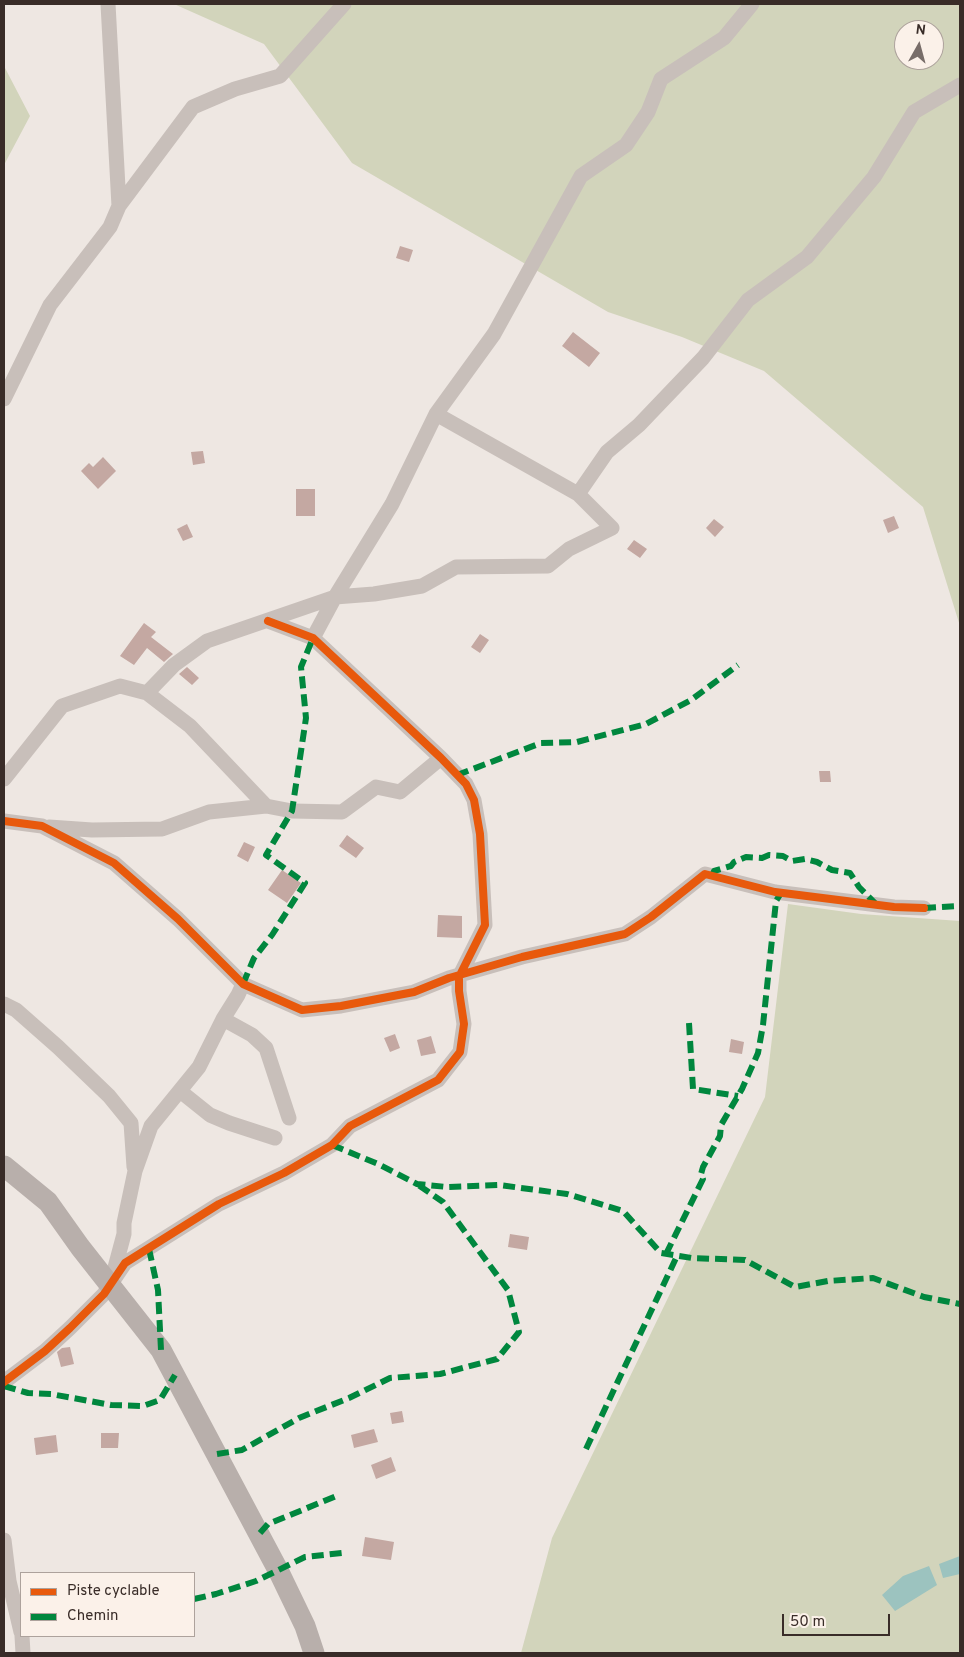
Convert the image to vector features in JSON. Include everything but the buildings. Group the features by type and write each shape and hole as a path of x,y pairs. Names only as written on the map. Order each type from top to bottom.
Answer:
{"street":[{"path":"108,4 119,206"},
{"path":"4,399 50,305 110,227 119,206 193,107 235,88 280,76 344,4"},
{"path":"313,638 335,597 392,504 436,414 494,334 581,176 626,145 648,112 661,79 724,38 752,4"},
{"path":"578,494 607,452 639,425 702,358 748,300 807,257 874,177 914,112 960,85"},
{"path":"147,694 174,665 207,641 335,597 374,594 422,586 456,567 548,566 569,549 612,528 578,494 436,414"},
{"path":"4,1382 45,1352 104,1294 125,1263 219,1204 292,1168 332,1145 350,1126 438,1080 460,1052 464,1024 458,991 459,976 485,925 480,834 474,800 466,784 313,638 268,620"},
{"path":"4,778 62,706 120,686 147,694 190,726 266,806"},
{"path":"4,821 92,830 162,829 209,812 266,806 292,811 342,812 376,787 400,792 440,758"},
{"path":"42,826 114,863 178,918 243,984 302,1010 341,1006 414,992 449,978 522,958 625,934 651,917 705,874 775,892 894,907 924,908"},
{"path":"110,1284 124,1234 124,1223 135,1170 151,1126 198,1067 243,984"},
{"path":"4,1004 16,1010 58,1047 109,1096 131,1123 135,1170"},
{"path":"223,1019 252,1035 266,1048 289,1118"},
{"path":"180,1091 210,1115 275,1138"},
{"path":"4,1166 48,1202 80,1247 161,1350 278,1570 305,1626 314,1653"},
{"path":"4,1540 10,1581 20,1625"},
{"path":"22,1637 22,1653"}],"green space":[{"path":"174,4 960,4 960,626 923,507 764,371 682,337 608,312 352,163 264,44"},
{"path":"4,66 30,116 4,165"},
{"path":"788,904 861,914 960,921 960,1653 521,1653 552,1538 765,1097"}],"water":[{"path":"960,1556 960,1574 943,1578 939,1564"},
{"path":"929,1566 937,1585 895,1611 882,1595 903,1576"}],"marked path":[{"path":"243,984 254,958 272,935 305,883 266,855 292,811 306,718 301,667 313,638"},
{"path":"457,775 541,743 577,742 646,724 691,700 738,665"},
{"path":"712,876 714,871 731,866 734,862 746,857 762,858 769,855 783,856 792,861 805,859 817,862 832,870 850,873 859,887 877,905"},
{"path":"666,1254 703,1179 701,1174 703,1167 720,1136 721,1125 742,1089 758,1053 763,1025 776,901 781,893"},
{"path":"924,908 960,906"},
{"path":"689,1023 693,1089 738,1096"},
{"path":"332,1145 378,1164 417,1184 447,1187 499,1185 567,1194 623,1211 661,1253 692,1258 745,1260 795,1287 828,1281 873,1278 924,1297 960,1304"},
{"path":"217,1454 242,1450 299,1418 349,1398 390,1378 440,1374 497,1359 519,1332 508,1290 443,1202 417,1184"},
{"path":"149,1249 158,1290 161,1350"},
{"path":"586,1449 677,1256"},
{"path":"4,1386 28,1393 51,1394 111,1405 143,1406 160,1400 175,1375"},
{"path":"260,1533 268,1524 339,1495"},
{"path":"195,1599 256,1581 305,1557 342,1553"}],"cycle path":[{"path":"4,1382 45,1351 70,1328 104,1294 125,1263 219,1204 284,1173 332,1145 350,1126 438,1080 460,1052 464,1024 459,977 485,925 480,834 474,800 466,784 441,758 313,638 268,621"},
{"path":"4,821 42,826 114,863 178,919 243,984 302,1010 341,1006 414,992 449,978 522,957 625,934 651,917 705,874 775,892 894,907 924,908"}]}
